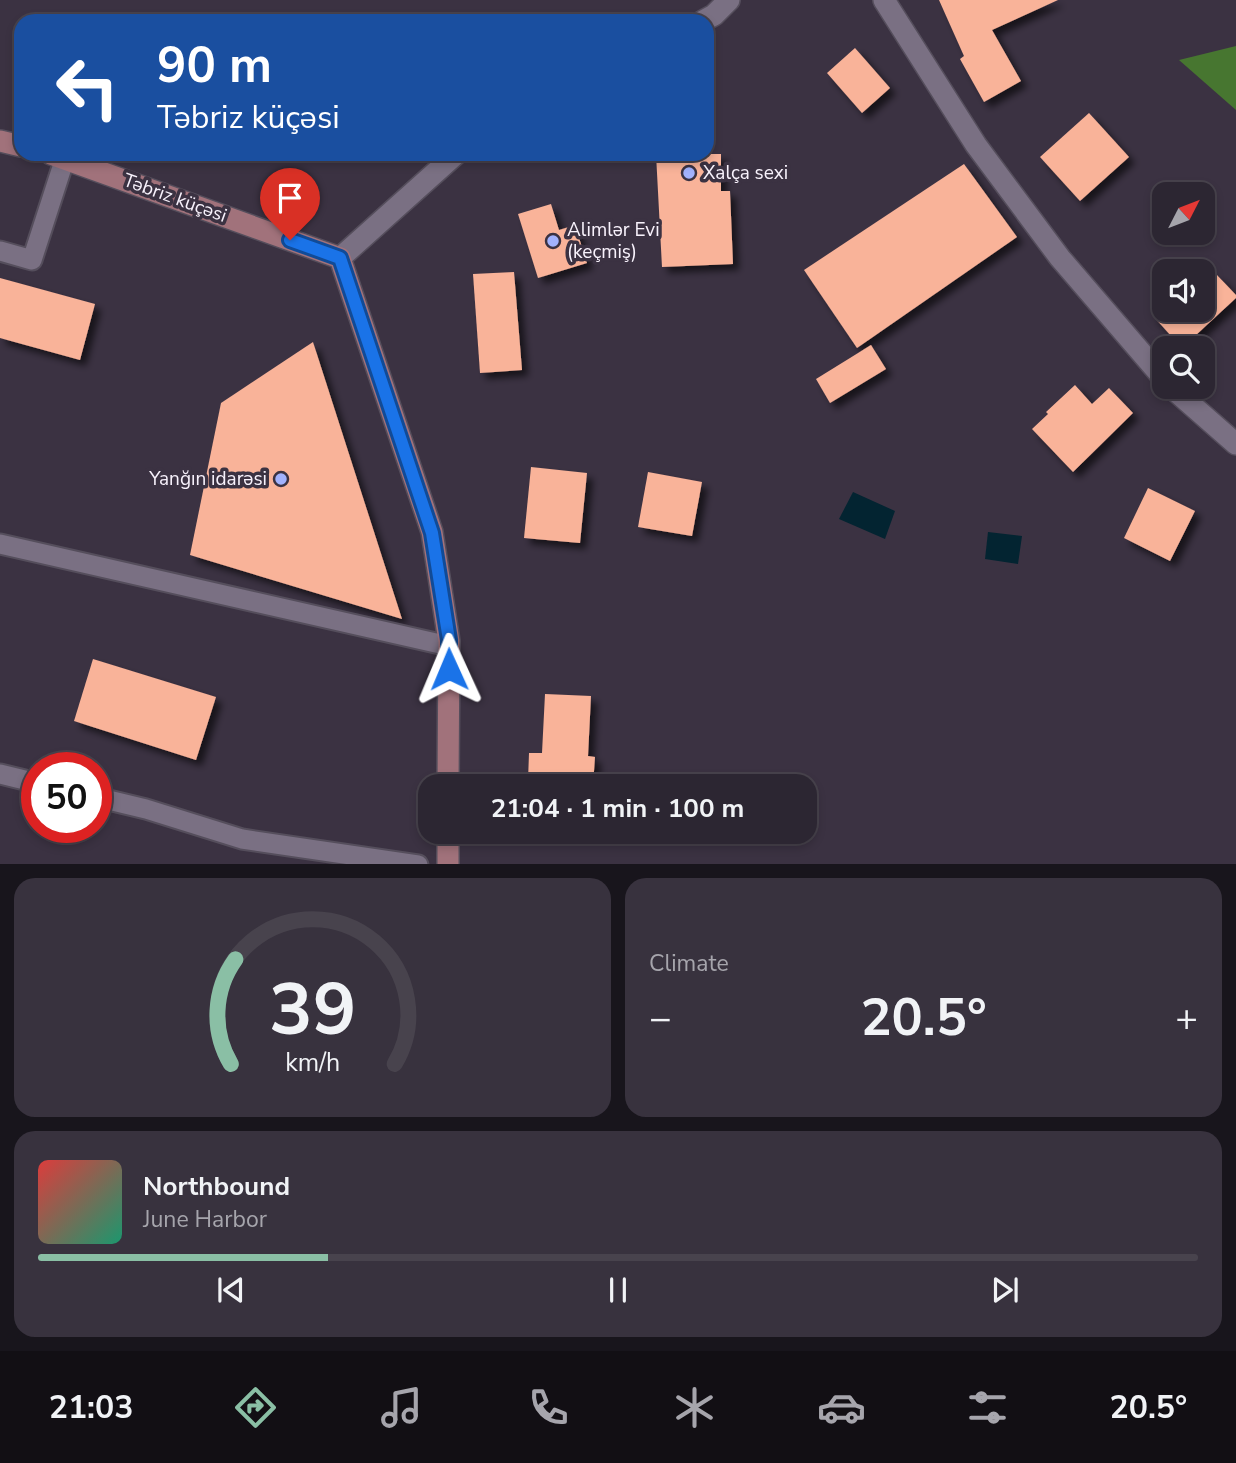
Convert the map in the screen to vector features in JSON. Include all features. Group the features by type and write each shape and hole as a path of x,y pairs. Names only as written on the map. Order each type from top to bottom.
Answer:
{"main road":[{"name":"Təbriz küçəsi","path":"72,161 340,258"},
{"path":"340,258 432,533 449,646 448,774"},
{"path":"448,844 448,864"}],"street":[{"path":"714,15 729,0"},
{"path":"884,0 976,145 1060,258 1152,365"},
{"path":"340,258 448,161"},
{"path":"1185,399 1236,444"}],"lane":[{"path":"0,251 32,260 57,161"},
{"path":"0,544 449,646"},
{"path":"0,774 21,779"},
{"path":"112,801 243,839 418,864"}],"green space":[{"path":"1236,46 1236,110 1179,60"}],"water":[{"path":"853,492 895,511 885,539 839,519"},
{"path":"988,532 1022,536 1018,564 985,559"}],"building":[{"path":"939,0 1058,0 992,30 1021,81 984,102 960,59 964,56"},
{"path":"855,48 890,88 862,113 827,73"},
{"path":"1089,113 1129,157 1080,201 1040,157"},
{"name":"Xalça sexi","path":"714,154 721,154 721,191 730,191 733,264 662,267 656,161 714,161"},
{"path":"964,164 1017,237 857,348 804,270"},
{"name":"Alimlər Evi (keçmiş)","path":"551,204 559,230 575,225 587,263 538,278 518,214"},
{"path":"514,272 522,370 480,373 473,274"},
{"path":"1217,275 1236,298 1215,317"},
{"path":"0,278 95,304 80,360 0,338"},
{"path":"1158,322 1210,322 1195,336 1171,336"},
{"name":"Yanğın idarəsi","path":"313,342 402,619 190,555 221,403"},
{"path":"871,345 886,369 830,403 816,379"},
{"path":"1075,385 1092,404 1109,388 1133,413 1073,472 1032,429"},
{"path":"531,467 587,473 580,543 524,538"},
{"path":"648,472 702,482 692,536 638,527"},
{"path":"1148,488 1195,511 1170,561 1124,538"},
{"path":"93,659 216,697 196,760 74,721"},
{"path":"545,694 591,696 588,756 595,757 594,774 528,774 529,753 542,753"}],"place":[{"name":"Xalça sexi","path":"689,173"},
{"name":"Alimlər Evi (keçmiş)","path":"553,241"},
{"name":"Yanğın idarəsi","path":"281,479"}],"route":[{"path":"290,240 340,258 432,533 449,640 449,669"}]}
